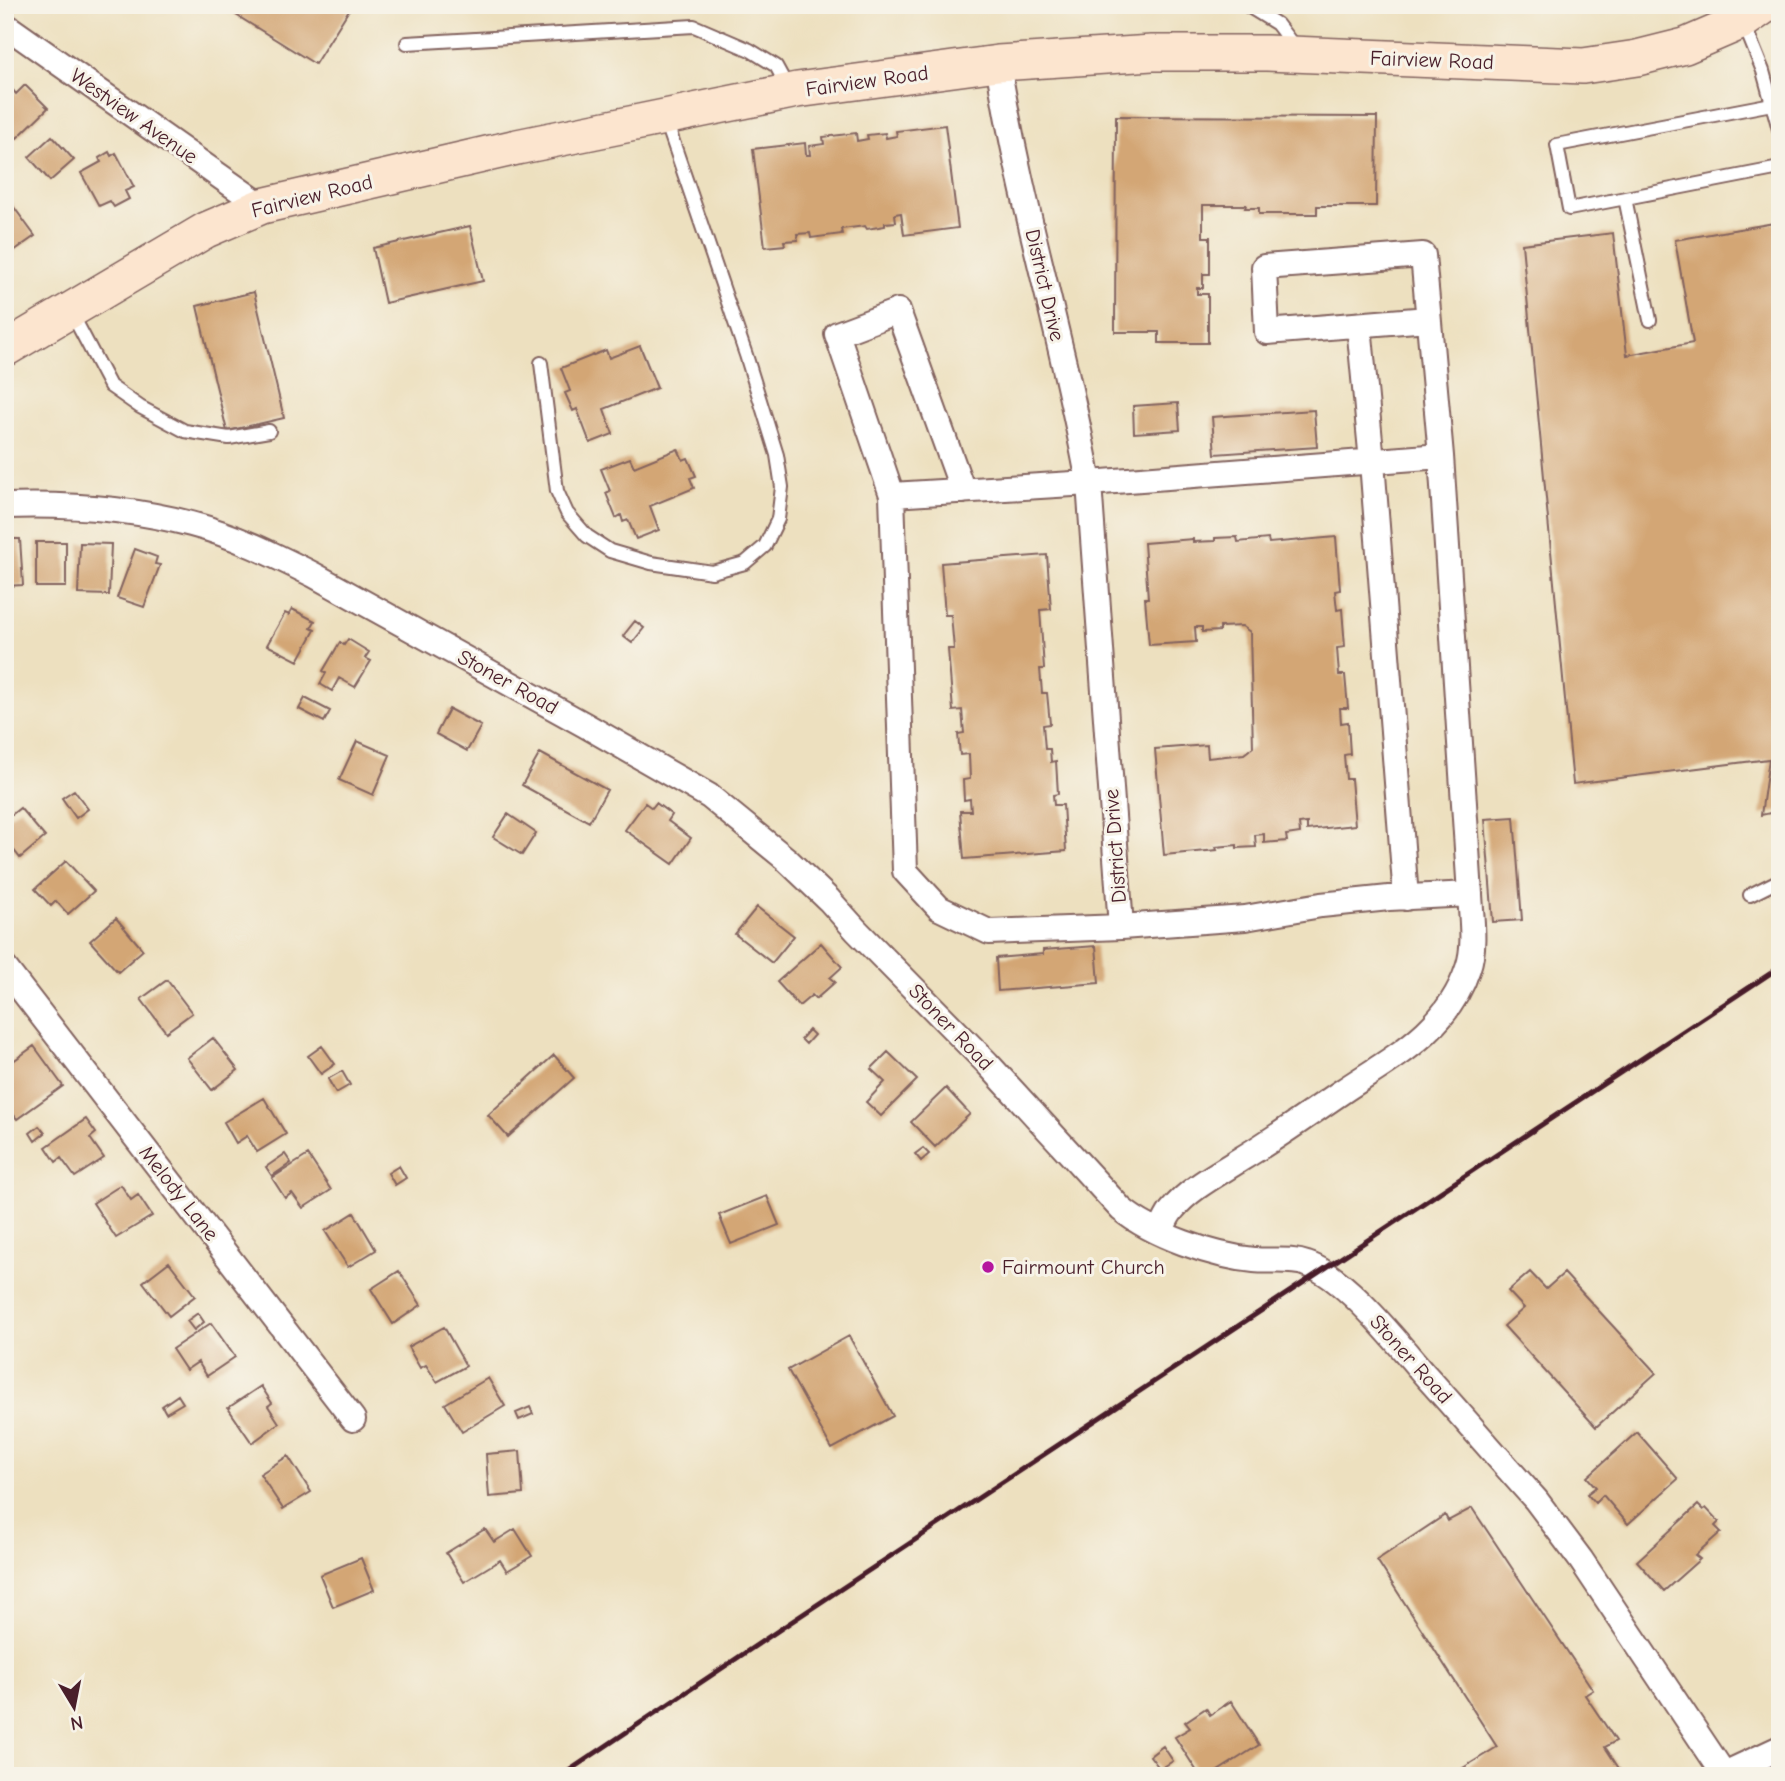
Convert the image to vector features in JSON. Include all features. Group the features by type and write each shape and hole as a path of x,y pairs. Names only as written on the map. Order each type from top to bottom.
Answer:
{"main road":[{"name":"Fairview Road","path":"5,349 206,230 262,206 517,147 790,92 998,62 1152,53 1267,53 1583,66 1637,58 1685,46 1754,13"}],"street":[{"name":"Westview Avenue","path":"5,25 262,206"},
{"name":"District Drive","path":"998,62 1006,116 1075,411 1089,483 1121,927 1245,918 1321,905 1470,894"},
{"path":"1160,1232 1172,1209 1193,1191 1405,1050 1430,1029 1447,1010 1461,988 1469,965 1472,940 1470,894 1441,456 1423,255 1264,267 1267,332 1428,320"},
{"path":"962,491 898,311 836,334 892,495 905,871 939,908 989,932 1121,927"},
{"path":"1359,325 1406,898"},
{"path":"892,495 1441,456"},
{"name":"Stoner Road","path":"5,506 103,508 158,516 193,524 270,553 538,698 709,796 786,859 829,900 987,1063 1121,1209 1135,1220 1220,1254 1251,1260 1307,1264 1346,1290 1384,1328 1556,1525 1722,1775"},
{"name":"Melody Lane","path":"5,968 353,1419"},
{"path":"1722,1775 1780,1748"}],"lane":[{"path":"1246,5 1277,24 1300,55"},
{"path":"1754,13 1763,71 1780,133"},
{"path":"407,43 694,26 750,50 776,66 790,92"},
{"path":"1772,104 1557,145 1569,209 1780,168"},
{"path":"541,363 557,491 567,513 587,536 610,551 651,563 712,572 745,563 765,546 778,519 782,487 776,455 746,355 664,117"},
{"path":"1625,198 1650,320"},
{"path":"71,310 110,386 140,407 185,431 229,438 269,432"},
{"path":"1750,895 1780,880"}],"building":[{"path":"220,5 352,5 315,64"},
{"path":"1674,5 1707,5 1706,9 1694,6 1693,11"},
{"path":"7,83 16,94 25,85 48,108 17,138 5,126"},
{"path":"1116,116 1377,117 1376,206 1317,206 1317,214 1259,214 1259,208 1245,208 1246,205 1203,205 1203,237 1210,237 1210,274 1203,274 1203,288 1197,288 1197,294 1208,294 1208,343 1159,343 1159,332 1115,332"},
{"path":"945,125 958,228 904,235 901,213 895,214 896,222 885,223 885,226 841,229 842,234 811,238 810,233 797,234 798,240 784,241 785,245 765,247 753,149 805,143 806,155 810,155 809,146 824,144 823,137 856,133 857,141 868,139 867,135 885,133 886,138 897,136 896,131"},
{"path":"52,136 74,160 50,181 29,157"},
{"path":"109,152 111,156 116,153 134,187 125,191 129,199 114,207 110,201 99,206 81,173 101,162 99,158"},
{"path":"5,195 35,236 5,257"},
{"path":"1780,222 1780,811 1761,815 1769,759 1573,784 1522,244 1613,233 1627,355 1693,343 1675,240"},
{"path":"470,226 483,281 385,303 373,248"},
{"path":"254,292 284,418 227,431 197,306"},
{"path":"640,346 657,388 604,409 613,434 590,443 577,409 573,411 565,393 570,391 561,368 606,350 609,358"},
{"path":"1178,403 1180,430 1134,433 1133,406"},
{"path":"1314,410 1317,447 1215,454 1212,417"},
{"path":"678,449 683,460 688,458 696,476 690,478 694,488 650,506 659,530 636,539 628,520 623,522 621,515 616,518 606,493 610,491 601,469 630,458 634,467"},
{"path":"1237,537 1238,542 1268,539 1269,543 1336,537 1340,590 1335,591 1337,610 1342,609 1345,647 1337,648 1339,675 1345,675 1348,708 1340,708 1341,723 1348,722 1350,754 1344,755 1346,779 1351,779 1355,825 1307,830 1307,823 1299,824 1300,833 1286,835 1287,841 1264,843 1264,834 1255,835 1256,847 1237,848 1237,845 1216,847 1217,850 1164,855 1155,749 1207,745 1208,758 1244,754 1253,747 1250,632 1242,626 1220,627 1220,631 1202,632 1202,627 1195,627 1196,642 1149,645 1144,543 1193,539 1193,542 1215,541 1215,538"},
{"path":"5,539 20,539 23,585 5,586"},
{"path":"36,542 66,542 66,587 36,587"},
{"path":"80,543 111,544 109,595 78,594"},
{"path":"135,549 157,557 155,564 160,565 144,607 117,598"},
{"path":"1047,555 1051,609 1040,610 1044,669 1040,669 1042,693 1047,693 1050,724 1043,725 1045,749 1050,749 1051,762 1056,761 1058,794 1053,795 1054,805 1063,805 1066,851 964,859 960,811 971,811 970,799 964,800 963,780 970,779 969,754 960,755 958,734 964,733 962,710 953,711 948,649 954,649 951,615 945,615 941,563"},
{"path":"292,609 315,621 311,628 315,630 298,661 267,645 285,613 289,615"},
{"path":"635,621 644,628 632,643 623,636"},
{"path":"348,639 369,652 365,658 371,661 355,687 339,678 332,691 320,684 326,673 323,671 340,642 344,645"},
{"path":"305,698 330,711 324,722 299,709"},
{"path":"449,709 481,726 467,751 436,734"},
{"path":"357,741 390,755 373,795 339,780"},
{"path":"540,753 607,790 589,822 522,785"},
{"path":"74,790 88,809 76,818 62,798"},
{"path":"645,803 652,808 656,803 672,815 668,821 691,838 673,864 625,830"},
{"path":"20,808 45,837 20,858 9,844 5,847 5,820"},
{"path":"508,814 536,833 522,855 493,837"},
{"path":"1514,817 1522,920 1493,922 1485,819"},
{"path":"66,861 94,891 68,914 56,901 51,906 35,889"},
{"path":"757,907 794,936 772,963 735,934"},
{"path":"116,918 143,950 118,972 90,941"},
{"path":"821,943 842,967 830,978 835,982 816,999 812,995 799,1006 777,982"},
{"path":"1096,946 1099,983 998,991 996,958 1043,954 1043,950"},
{"path":"167,980 192,1013 166,1032 141,999"},
{"path":"809,1030 814,1035 806,1044 801,1039"},
{"path":"213,1038 238,1070 212,1090 187,1058"},
{"path":"34,1046 63,1086 17,1119 5,1103 5,1067"},
{"path":"322,1046 335,1064 321,1074 308,1056"},
{"path":"888,1052 917,1080 881,1116 866,1102 885,1082 871,1069"},
{"path":"554,1055 574,1078 508,1137 488,1115"},
{"path":"342,1071 350,1085 336,1093 328,1079"},
{"path":"946,1088 970,1114 935,1147 911,1122"},
{"path":"264,1098 286,1134 257,1152 247,1136 236,1143 224,1122"},
{"path":"86,1119 96,1133 90,1138 104,1158 75,1177 61,1158 56,1162 46,1147"},
{"path":"39,1126 45,1133 35,1141 30,1133"},
{"path":"923,1148 929,1154 921,1161 915,1154"},
{"path":"285,1154 291,1163 272,1176 266,1167"},
{"path":"308,1155 331,1190 303,1208 292,1193 285,1198 272,1178"},
{"path":"399,1166 406,1178 395,1185 388,1173"},
{"path":"121,1185 131,1200 138,1195 152,1216 116,1238 93,1203"},
{"path":"767,1196 779,1225 731,1244 719,1215"},
{"path":"354,1213 376,1250 348,1267 325,1231"},
{"path":"169,1262 195,1296 169,1316 143,1282"},
{"path":"399,1271 421,1305 393,1324 371,1289"},
{"path":"1530,1272 1546,1289 1564,1273 1656,1373 1596,1427 1504,1326 1524,1308 1508,1291"},
{"path":"198,1313 204,1322 194,1330 187,1321"},
{"path":"211,1323 235,1357 207,1376 198,1362 186,1370 172,1349"},
{"path":"444,1327 466,1366 437,1382 426,1365 420,1368 408,1347"},
{"path":"849,1336 893,1416 832,1449 788,1370"},
{"path":"488,1378 505,1406 462,1432 445,1404"},
{"path":"261,1386 272,1403 268,1406 279,1423 252,1443 228,1408"},
{"path":"178,1395 183,1403 166,1413 162,1406"},
{"path":"530,1407 533,1414 519,1420 516,1413"},
{"path":"1637,1432 1678,1479 1628,1524 1603,1495 1595,1503 1587,1494 1596,1487 1587,1477"},
{"path":"520,1451 523,1494 489,1497 486,1454"},
{"path":"288,1456 311,1492 283,1509 260,1474"},
{"path":"1698,1505 1703,1510 1706,1508 1719,1522 1715,1526 1721,1532 1695,1555 1700,1559 1664,1591 1637,1561"},
{"path":"1472,1508 1593,1690 1585,1695 1616,1741 1605,1747 1624,1776 1450,1776 1497,1747 1377,1560 1445,1515 1448,1521"},
{"path":"485,1529 494,1542 515,1529 532,1556 507,1571 500,1560 464,1582 446,1553"},
{"path":"361,1558 374,1590 333,1607 320,1575"},
{"path":"1231,1701 1259,1745 1210,1776 1200,1776 1175,1737 1190,1728 1185,1722 1206,1708 1210,1715"},
{"path":"1163,1746 1173,1761 1160,1769 1150,1756"}],"railway":[{"path":"561,1776 1780,967"}],"place":[{"name":"Fairmount Church","path":"988,1267"}]}
